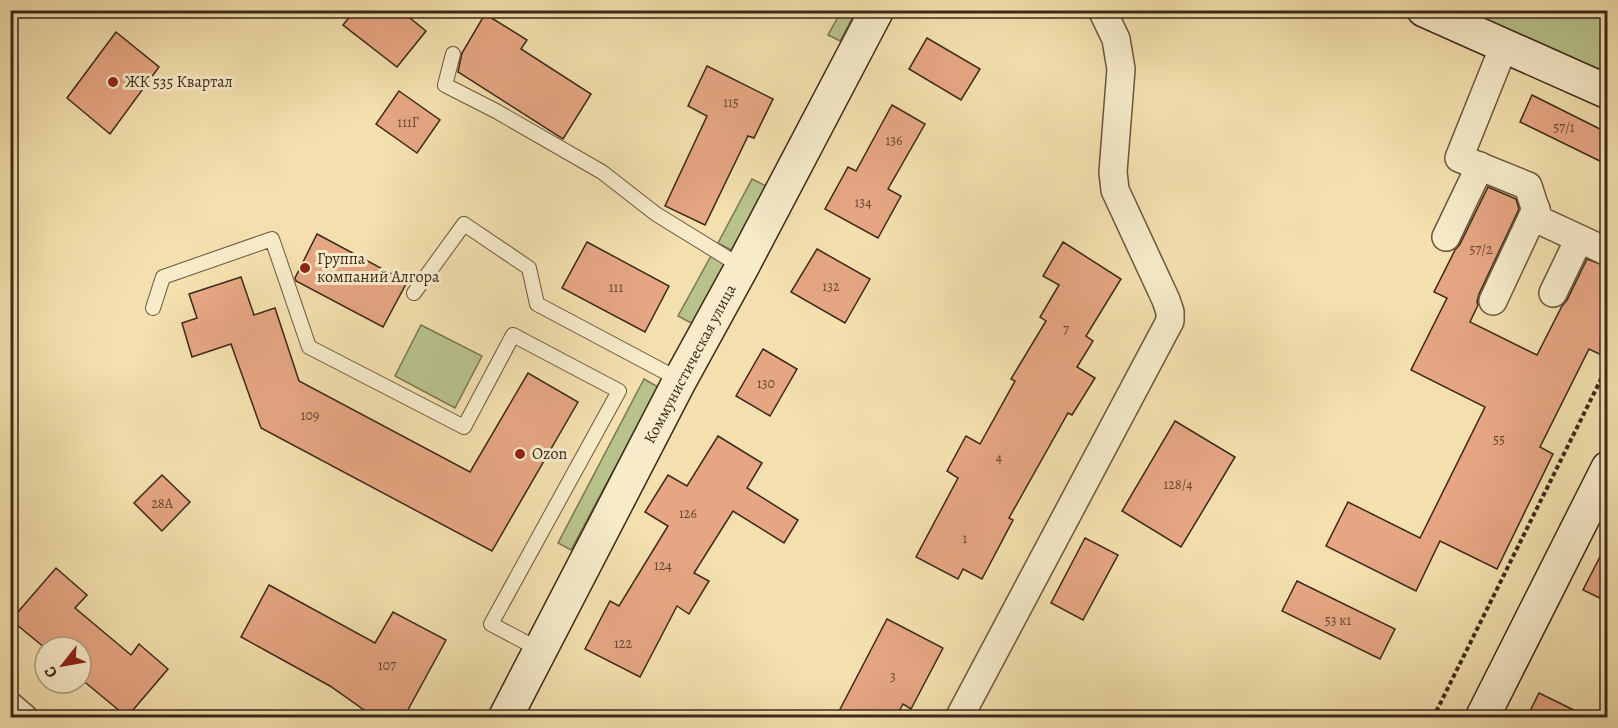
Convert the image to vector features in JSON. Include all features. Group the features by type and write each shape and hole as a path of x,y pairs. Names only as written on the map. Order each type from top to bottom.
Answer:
{"street":[{"name":"Коммунистическая улица","path":"505,717 876,10"},
{"path":"959,717 1170,321 1166,300 1115,190 1113,172 1121,69 1116,39 1102,10"},
{"path":"1424,10 1608,92"},
{"path":"1504,46 1459,158 1528,186 1539,220 1608,252"},
{"path":"1446,237 1480,166"},
{"path":"1493,301 1536,209"},
{"path":"1553,293 1579,239"},
{"path":"1482,717 1608,468"}],"lane":[{"path":"453,54 445,85 496,111 602,172 656,214 742,267"},
{"path":"414,293 464,224 529,268 537,304 680,380"},
{"path":"153,308 163,277 272,239 309,347 464,427 513,335 619,391 491,624 540,650"}],"path":[{"path":"1433,717 1608,365"}],"green space":[{"path":"842,10 856,11 840,41 828,35"},
{"path":"1457,11 1607,11 1607,78"},
{"path":"752,179 768,187 733,251 718,243"},
{"path":"711,256 726,264 693,324 678,316"},
{"path":"421,325 482,356 455,408 395,376"},
{"path":"644,379 658,387 571,550 558,543"}],"building":[{"path":"355,10 400,10 426,31 397,67 343,25"},
{"path":"485,14 527,40 521,49 591,94 563,139 458,72 462,53"},
{"name":"ЖК 535 Квартал","path":"116,32 159,67 110,134 67,98"},
{"path":"927,38 980,69 961,100 909,69"},
{"path":"707,66 773,99 754,138 748,136 705,225 665,206 707,116 688,106"},
{"path":"399,91 440,120 417,153 376,124"},
{"path":"1532,95 1608,133 1608,165 1520,122"},
{"path":"892,105 925,124 888,189 901,196 878,238 825,209 848,167 856,171"},
{"path":"1488,187 1516,199 1519,209 1479,294 1478,305 1470,322 1537,355 1587,259 1608,267 1608,358 1589,349 1540,447 1553,454 1497,569 1440,541 1416,591 1326,546 1348,502 1420,538 1485,407 1411,370 1447,298 1434,292"},
{"path":"317,234 407,282 383,327 296,281 295,278"},
{"path":"587,242 669,286 645,332 562,288"},
{"path":"1063,242 1121,279 1086,336 1093,341 1077,367 1095,378 1072,415 1068,413 1009,518 1013,520 982,579 963,569 958,579 916,557 958,478 947,471 966,436 980,444 1015,381 1011,379 1046,321 1040,317 1059,285 1043,276"},
{"path":"817,249 870,279 845,323 791,292"},
{"path":"241,277 254,315 275,308 299,381 470,472 528,373 578,402 492,551 261,428 231,344 192,357 182,323 197,318 189,294"},
{"path":"763,349 797,369 770,416 736,396"},
{"path":"1175,421 1235,457 1181,547 1122,511"},
{"path":"718,436 762,463 747,488 798,520 784,543 733,511 694,573 709,581 689,614 677,606 640,677 585,649 610,601 619,606 668,526 645,512 668,475 687,486"},
{"path":"162,475 190,502 162,531 134,503"},
{"path":"1085,538 1118,555 1083,620 1051,603"},
{"path":"1608,541 1608,602 1583,590"},
{"path":"56,568 87,595 75,608 131,655 139,644 168,669 127,717 93,689 93,635 33,635 33,638 11,620"},
{"path":"1297,581 1395,629 1380,659 1282,611"},
{"path":"269,585 375,643 393,612 446,640 404,717 374,717 330,686 241,637"},
{"path":"887,619 943,648 911,709 903,704 896,717 836,717"},
{"path":"1539,693 1588,717 1527,717"}],"place":[{"name":"ЖК 535 Квартал","path":"113,82"},
{"name":"Группа компаний Алгора","path":"305,268"},
{"name":"Ozon","path":"520,454"}]}
